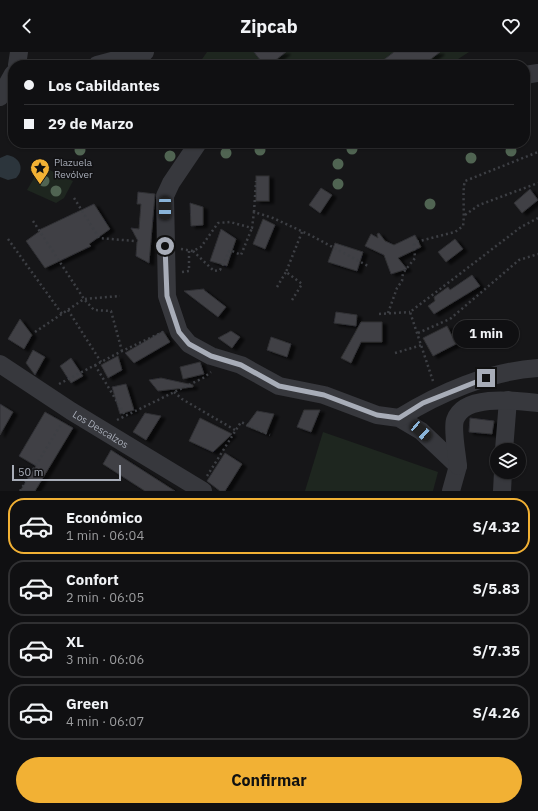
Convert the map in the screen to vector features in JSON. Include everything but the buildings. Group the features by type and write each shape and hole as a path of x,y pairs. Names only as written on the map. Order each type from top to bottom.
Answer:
{"street":[{"path":"116,60 146,52"},
{"path":"0,97 8,83"},
{"path":"195,148 171,183 165,196 167,296 177,326 189,344 222,359 241,365 279,386 324,395 377,415 399,418 421,431 458,466"},
{"name":"Los Descalzos","path":"0,364 70,410 201,490"},
{"path":"399,418 423,403 486,378 523,369 538,368"},
{"path":"505,443 508,400"},
{"path":"451,491 458,466 455,420 460,412 480,402 508,400 538,402"},
{"path":"502,491 503,479"}],"path":[{"path":"388,313 397,288 402,281 403,273 415,258 414,245 416,242 455,232 463,226 465,215 463,186 465,181 538,152"},
{"path":"165,246 193,251 214,271 220,270 230,250 240,255 252,228 256,181"},
{"path":"465,215 479,205 538,183"},
{"path":"74,198 99,238 135,240"},
{"path":"254,212 273,218 368,266"},
{"path":"379,314 410,312 521,227 538,218"},
{"path":"33,221 84,299 94,310 112,311 122,351"},
{"path":"193,251 201,247 218,223 230,222 252,228"},
{"path":"277,287 286,272 302,232"},
{"path":"8,239 62,314"},
{"path":"182,272 189,271 189,250"},
{"path":"418,333 450,319 519,260 538,254"},
{"path":"286,272 302,284 292,300"},
{"path":"35,332 84,299 120,296"},
{"path":"68,310 100,362"},
{"path":"410,312 438,397"},
{"path":"42,392 122,351 177,326"},
{"path":"395,353 422,346"},
{"path":"107,433 118,420 125,415 203,378 213,371 222,359"},
{"path":"95,365 125,415"},
{"path":"174,392 182,399 235,430"},
{"path":"20,491 70,410"},
{"path":"201,490 240,422 270,436"}],"shaded area":[{"path":"207,52 469,52 457,60 201,60"},
{"path":"7,155 15,158 21,167 19,175 16,178 8,180 0,177 0,158"},
{"path":"41,166 73,181 64,198 56,203 27,190"},
{"path":"323,432 438,472 433,491 305,491"}],"place":[{"name":"Plazuela Revólver","path":"40,185"}],"route":[{"path":"165,246 167,296 173,319 179,332 189,344 211,356 241,365 279,386 324,395 377,415 399,418 423,403 486,378"}]}
